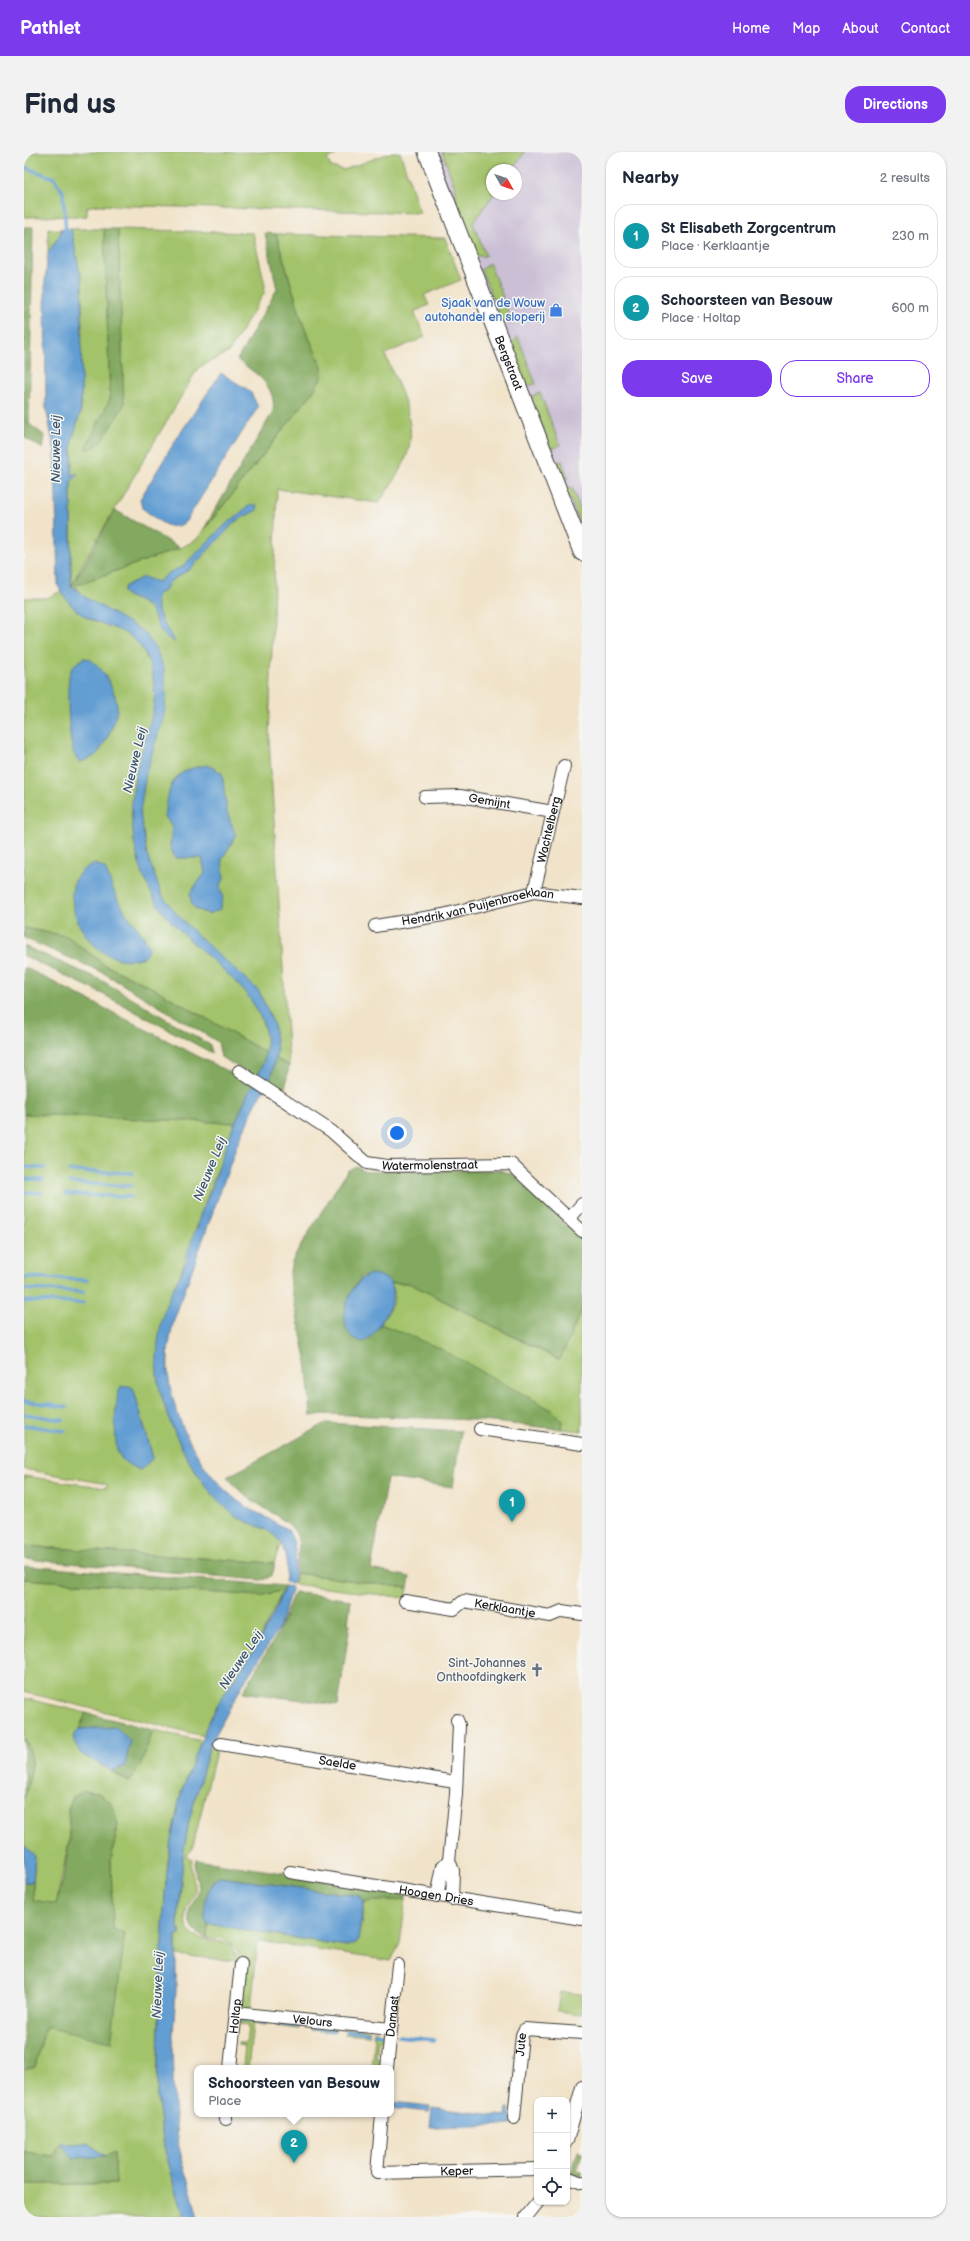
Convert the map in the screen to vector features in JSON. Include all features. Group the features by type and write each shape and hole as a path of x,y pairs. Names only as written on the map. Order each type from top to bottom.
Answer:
{"street":[{"name":"Bergstraat","path":"427,152 582,552"},
{"name":"Wachtelberg","path":"534,892 564,766"},
{"name":"Gemijnt","path":"425,797 460,796 553,812"},
{"name":"Hendrik van Puijenbroeklaan","path":"375,926 444,915 534,892 582,898"},
{"name":"Watermolenstraat","path":"243,1073 331,1130 368,1163 387,1166 511,1164 582,1231"},
{"path":"569,1219 582,1204"},
{"path":"480,1429 582,1444"},
{"name":"Kerklaantje","path":"405,1601 454,1609 464,1601 550,1616 562,1611 582,1614"},
{"path":"452,1899 453,1871 449,1860 460,1725 457,1720"},
{"name":"Saelde","path":"220,1744 455,1782"},
{"path":"437,1896 443,1866 449,1860"},
{"name":"Hoogen Dries","path":"290,1872 582,1919"},
{"name":"Holtap","path":"230,2065 234,2013 241,1964"},
{"name":"Damast","path":"387,2065 398,1965"},
{"name":"Velours","path":"234,2013 390,2029"},
{"name":"Jute","path":"514,2118 522,2035 525,2029 582,2033"},
{"path":"569,2133 582,2087"},
{"name":"Keper","path":"382,2117 377,2173 534,2169"},
{"path":"570,2177 582,2183"},
{"path":"526,2217 536,2205"}],"shaded area":[{"path":"428,152 582,152 582,541"}],"green space":[{"path":"24,152 335,152 336,155 327,159 331,167 344,170 392,152 400,152 420,213 97,205 87,207 87,216 24,217"},
{"path":"442,152 525,152 516,164 486,164 486,200 490,200 473,223 486,256 476,256 458,210 455,187"},
{"path":"24,227 33,227 29,424 45,436 43,449 24,437"},
{"path":"48,228 62,231 48,253"},
{"path":"71,229 104,229 110,399 108,407 124,405 118,229 253,233 265,285 264,293 229,352 198,368 81,566 71,587 72,441 81,410 82,283"},
{"path":"104,229 118,229 124,405 102,441 93,448 85,449 110,399"},
{"path":"265,233 276,234 303,324 322,367 322,376 313,392 202,532 273,412 272,395 264,381 237,360 277,289"},
{"path":"276,234 445,238 461,280 424,295 429,305 414,312 425,337 385,354 406,406 410,433 409,447 405,460 379,503 277,489 269,739 289,1066 155,989 105,965 67,937 24,928 24,598 46,598 71,587 180,548 196,540 313,392 322,367 303,324"},
{"path":"489,263 503,297 494,301 481,270"},
{"path":"505,305 512,323 501,321 496,308"},
{"path":"518,337 536,384 526,386 510,345"},
{"path":"540,393 560,445 551,449 531,399 534,395"},
{"path":"562,461 568,478 563,481 556,463"},
{"path":"572,488 582,514 582,529 566,489"},
{"path":"115,510 180,548 71,587"},
{"path":"24,928 67,936 105,965 155,989 289,1066 284,1094 221,1057 218,1042 102,972 24,938"},
{"path":"24,946 101,980 210,1045 212,1053 95,990 24,956"},
{"path":"24,967 256,1086 238,1123 24,1114"},
{"path":"24,1114 238,1123 213,1180 187,1253 169,1313 167,1401 216,1490 282,1539 274,1563 24,1546 24,1476 106,1488 107,1484 24,1469","holes":["133,1388 153,1458 119,1453"]},
{"path":"356,1166 365,1171 499,1170 513,1174 582,1239 582,1309 560,1360 409,1283 390,1283 378,1275 363,1276 353,1288 375,1332 381,1324 439,1348 552,1410 562,1421 561,1429 473,1420 323,1414 311,1416 306,1359 289,1276 292,1262 301,1245 347,1171"},
{"path":"390,1283 409,1283 559,1360 582,1309 582,1431 561,1429 562,1421 381,1324 390,1309 394,1298 393,1288"},
{"path":"326,1423 461,1431 453,1487 387,1478 371,1569 410,1577 408,1588 296,1573 299,1544 296,1533 289,1524 243,1494 227,1477"},
{"path":"24,1546 274,1563 274,1570 269,1577 260,1580 24,1559"},
{"path":"24,1566 285,1586 283,1590 261,1596 24,1579"},
{"path":"296,1573 408,1588 406,1598 294,1584"},
{"path":"24,1579 260,1596 283,1590 256,1647 216,1707 204,1736 24,1692"},
{"path":"294,1592 351,1600 348,1623 350,1624 338,1705 243,1692 278,1633"},
{"path":"24,1698 86,1713 79,1729 73,1736 80,1752 129,1782 141,1764 153,1730 202,1741 181,1793 171,1840 166,1880 161,1959 157,2095 164,2147 184,2217 24,2217 24,2184 116,2184 114,2153 106,2156 87,2143 53,2156 24,2152 24,2070 35,2067 45,2027 125,1933 113,1929 111,1860 118,1825 112,1805 99,1793 68,1809 70,1836 56,1905 32,1900 35,1856 24,1845 24,1799 32,1762 31,1754 24,1739"},
{"path":"86,1713 153,1730 141,1764 130,1782 112,1771 125,1766 130,1741 116,1727 79,1729"},
{"path":"24,1739 31,1754 31,1769 24,1799"},
{"path":"210,1745 217,1747 192,1850 186,1855 189,1859 192,1859 191,1868 195,1892 186,1912 186,1923 189,1931 200,1938 224,1942 231,1945 237,1961 176,1955 176,1935 180,1935 178,1923 183,1855 189,1821"},
{"path":"84,1791 99,1793 113,1805 118,1825 111,1860 113,1929 125,1934 111,2042 45,2027 35,2067 24,2070 24,1883 33,1881 33,1900 56,1904 63,1880 70,1836 68,1809 73,1797"},
{"path":"196,1860 297,1875 406,1895 406,1899 365,1902 359,1896 219,1877 214,1879 209,1889 204,1916 208,1924 207,1938 197,1933 189,1920 190,1909 199,1890 195,1872"},
{"path":"406,1899 400,1943 391,1961 258,1941 251,2009 242,2008 241,1969 236,1950 230,1943 223,1939 207,1938 208,1924 347,1946 355,1943 358,1939 365,1902"},
{"path":"560,1992 582,1994 582,2014 557,2011"},
{"path":"241,2016 267,2019 266,2025 253,2024 248,2065 243,2065 245,2046 238,2045 238,2043 246,2043 248,2026 240,2024"},
{"path":"277,2020 301,2023 300,2029 276,2026"},
{"path":"311,2024 336,2026 335,2032 311,2030"},
{"path":"346,2028 370,2030 369,2036 345,2034"},
{"path":"374,2030 385,2035 386,2041 378,2041 376,2058 384,2059 383,2065 372,2065 375,2037 373,2036"},
{"path":"59,2143 74,2158 106,2156 114,2152 116,2184 24,2184 24,2152 53,2156"},
{"path":"578,2151 582,2152 577,2171 582,2172 582,2178 571,2174"}],"water":[{"path":"60,229 71,229 82,283 81,410 72,441 72,476 76,473 78,475 71,482 71,587 75,589 76,587 79,593 143,631 156,649 164,669 166,696 164,715 146,773 140,813 147,855 162,895 175,912 198,936 259,991 274,1025 277,1051 270,1081 258,1099 237,1145 174,1320 168,1354 168,1374 171,1391 182,1425 190,1442 209,1472 220,1485 239,1502 288,1530 294,1543 295,1550 293,1584 285,1582 285,1553 277,1538 263,1528 246,1522 236,1516 209,1490 197,1473 176,1437 168,1418 158,1381 157,1349 166,1304 192,1248 201,1213 213,1184 230,1133 264,1062 266,1050 264,1027 255,1007 241,988 224,970 185,936 168,918 155,900 141,868 133,834 132,799 138,764 153,711 154,685 152,671 146,656 136,641 130,636 90,619 80,613 68,601 58,586 55,453 46,408 45,281 48,253 62,231"},
{"path":"221,373 250,391 258,407 186,521 175,527 163,524 142,508 140,499 177,438"},
{"path":"250,505 257,505 257,510 236,521 190,569 169,582 164,592 158,593 157,606 161,619 175,642 168,638 163,634 154,615 147,606 129,597 123,592 125,586 143,577 158,582 170,572 182,567 223,527"},
{"path":"85,658 91,660 97,665 107,679 115,696 117,710 110,732 98,753 92,758 79,762 74,754 69,723 68,685 69,676 73,666"},
{"path":"208,765 222,773 227,812 236,836 222,859 224,879 220,886 223,898 219,910 209,914 194,908 190,898 190,893 205,873 202,858 175,858 170,846 172,826 165,817 168,796 174,780 186,771 196,767"},
{"path":"95,864 105,868 113,890 121,905 145,939 149,949 144,957 123,959 105,953 90,940 79,923 73,905 73,887 80,873"},
{"path":"371,1274 381,1276 388,1280 392,1285 393,1297 391,1304 377,1329 363,1342 353,1338 347,1330 345,1320 346,1309 349,1297 355,1287 362,1279"},
{"path":"129,1386 133,1388 135,1394 153,1458 140,1470 122,1459 118,1453 117,1447 115,1419 117,1400 121,1387"},
{"path":"285,1586 292,1587 279,1628 243,1684 210,1745 189,1821 183,1855 178,1923 180,1935 176,1935 176,1990 172,2049 174,2105 177,2140 198,2217 184,2217 164,2147 157,2095 161,1959 166,1880 171,1840 181,1793 207,1725 224,1693 256,1647 273,1615"},
{"path":"116,1727 130,1741 125,1766 112,1771 80,1753 73,1736 79,1729"},
{"path":"24,1845 35,1856 33,1881 24,1883"},
{"path":"219,1877 359,1896 364,1902 358,1939 355,1943 347,1946 208,1924 205,1913 206,1899 211,1885"},
{"path":"394,2102 430,2106 429,2112 394,2108"},
{"path":"432,2108 506,2116 507,2108 509,2108 512,2125 430,2127"},
{"path":"59,2143 87,2143 106,2156 74,2158"}],"waterway":[{"name":"Nieuwe Leij","path":"24,167 54,178 63,192 66,232"},
{"path":"24,1167 45,1168"},
{"path":"69,1171 133,1173"},
{"path":"24,1179 43,1180"},
{"path":"69,1183 131,1186"},
{"path":"24,1192 42,1193"},
{"path":"66,1194 131,1197"},
{"name":"Nieuwe Leij","path":"188,1257 197,1231"},
{"path":"24,1277 87,1280"},
{"path":"24,1289 84,1292"},
{"path":"24,1301 83,1303"},
{"path":"24,1401 67,1407"},
{"path":"24,1414 63,1420"},
{"path":"24,1425 65,1431"},
{"path":"244,2020 265,2023"},
{"path":"277,2024 299,2026"},
{"path":"312,2028 334,2030"},
{"path":"346,2031 368,2033"},
{"path":"375,2034 384,2035"},
{"path":"398,2036 434,2040"}],"place":[{"name":"Sjaak van de Wouw autohandel en sloperij","path":"556,310"},
{"name":"St Elisabeth Zorgcentrum","path":"512,1522"},
{"name":"Sint-Johannes Onthoofdingkerk","path":"537,1670"},
{"name":"Schoorsteen van Besouw","path":"294,2163"}]}
